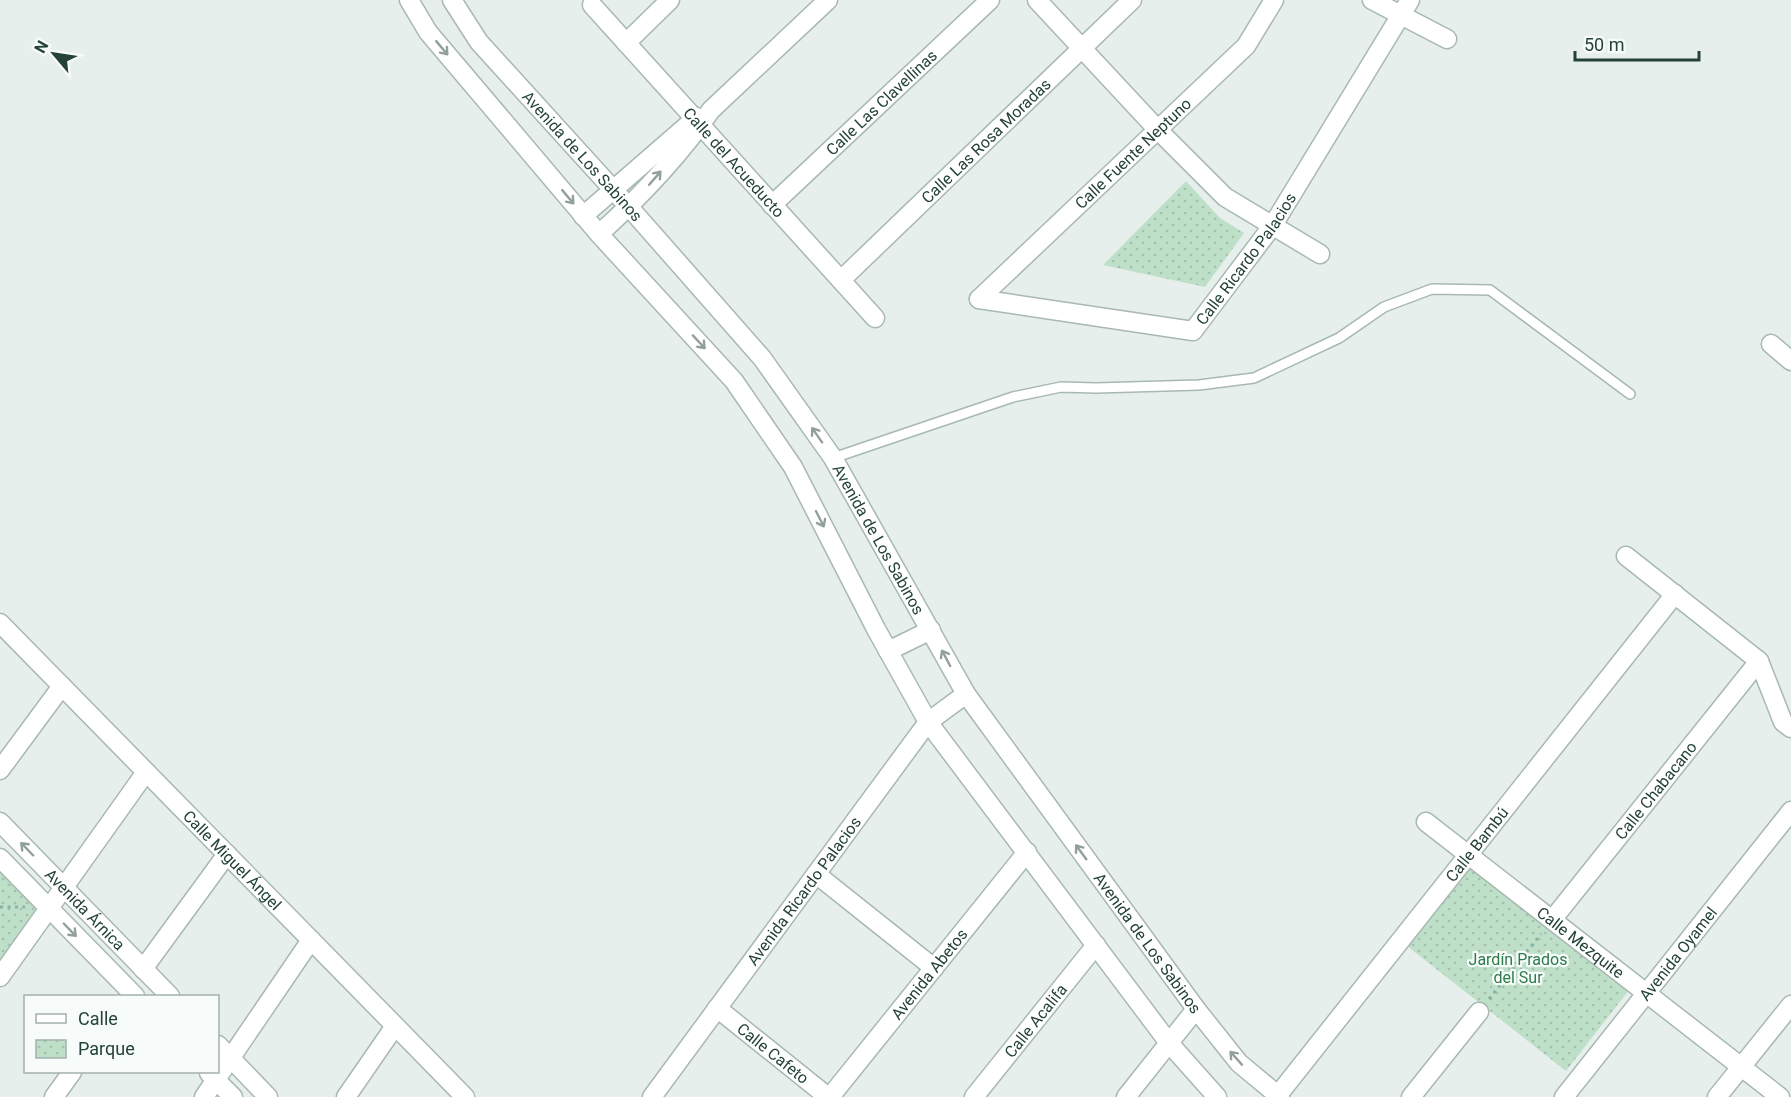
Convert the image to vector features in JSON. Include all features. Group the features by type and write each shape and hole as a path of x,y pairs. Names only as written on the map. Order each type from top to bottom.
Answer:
{"street":[{"path":"409,0 428,32 583,216 734,381 793,467 888,651 928,722 1169,1043 1217,1097"},
{"name":"Avenida de Los Sabinos","path":"452,0 480,42 762,358 833,458 966,694 1196,1009 1239,1062 1279,1096"},
{"path":"626,43 670,0"},
{"path":"583,216 711,110 828,0"},
{"name":"Calle Las Clavellinas","path":"772,205 990,0"},
{"path":"1037,0 1158,130 1225,197 1320,254"},
{"name":"Calle Las Rosa Moradas","path":"841,280 1132,0"},
{"name":"Calle Fuente Neptuno","path":"979,299 1246,46 1274,0"},
{"path":"1372,0 1406,8 1447,39"},
{"name":"Calle del Acueducto","path":"592,5 875,318"},
{"name":"Calle Ricardo Palacios","path":"979,299 1193,331 1273,225 1406,8"},
{"path":"599,234 629,207 697,122"},
{"path":"1771,344 1791,361"},
{"path":"1626,556 1758,661 1783,722 1791,728"},
{"name":"Calle Bambú","path":"1279,1096 1675,594"},
{"name":"Calle Miguel Ángel","path":"0,623 465,1097"},
{"path":"888,651 931,630"},
{"name":"Calle Chabacano","path":"1552,920 1758,661"},
{"path":"0,770 62,686"},
{"name":"Avenida Ricardo Palacios","path":"652,1097 928,722 966,694"},
{"path":"0,977 146,772"},
{"name":"Avenida Oyamel","path":"1564,1097 1791,811"},
{"name":"Avenida Árnica","path":"0,822 169,995"},
{"name":"Calle Mezquite","path":"1426,822 1780,1097"},
{"name":"Avenida Abetos","path":"829,1097 1027,852"},
{"path":"143,969 227,854"},
{"name":"Avenida Árnica","path":"0,858 129,994"},
{"path":"816,874 933,968"},
{"path":"268,1097 224,1052 311,940"},
{"name":"Calle Acalifa","path":"974,1097 1096,945"},
{"path":"1717,1097 1791,1005"},
{"name":"Calle Cafeto","path":"717,1008 829,1097"},
{"path":"1126,1097 1196,1009"},
{"path":"1411,1097 1479,1012"},
{"path":"346,1097 395,1026"},
{"path":"54,1097 71,1073"},
{"path":"204,1097 212,1076 233,1097"}],"lane":[{"path":"833,458 1013,397 1061,387 1199,385 1254,378 1339,338 1384,307 1432,290 1490,290 1630,394"}],"path":[{"path":"0,907 27,907"},
{"path":"1479,1012 1552,920"}],"green space":[{"path":"1186,181 1220,218 1244,233 1205,287 1103,265"},
{"name":"Jardín Prados del Sur","path":"1471,865 1629,990 1566,1071 1407,946"},
{"path":"0,866 33,899 35,913 0,962"}]}
